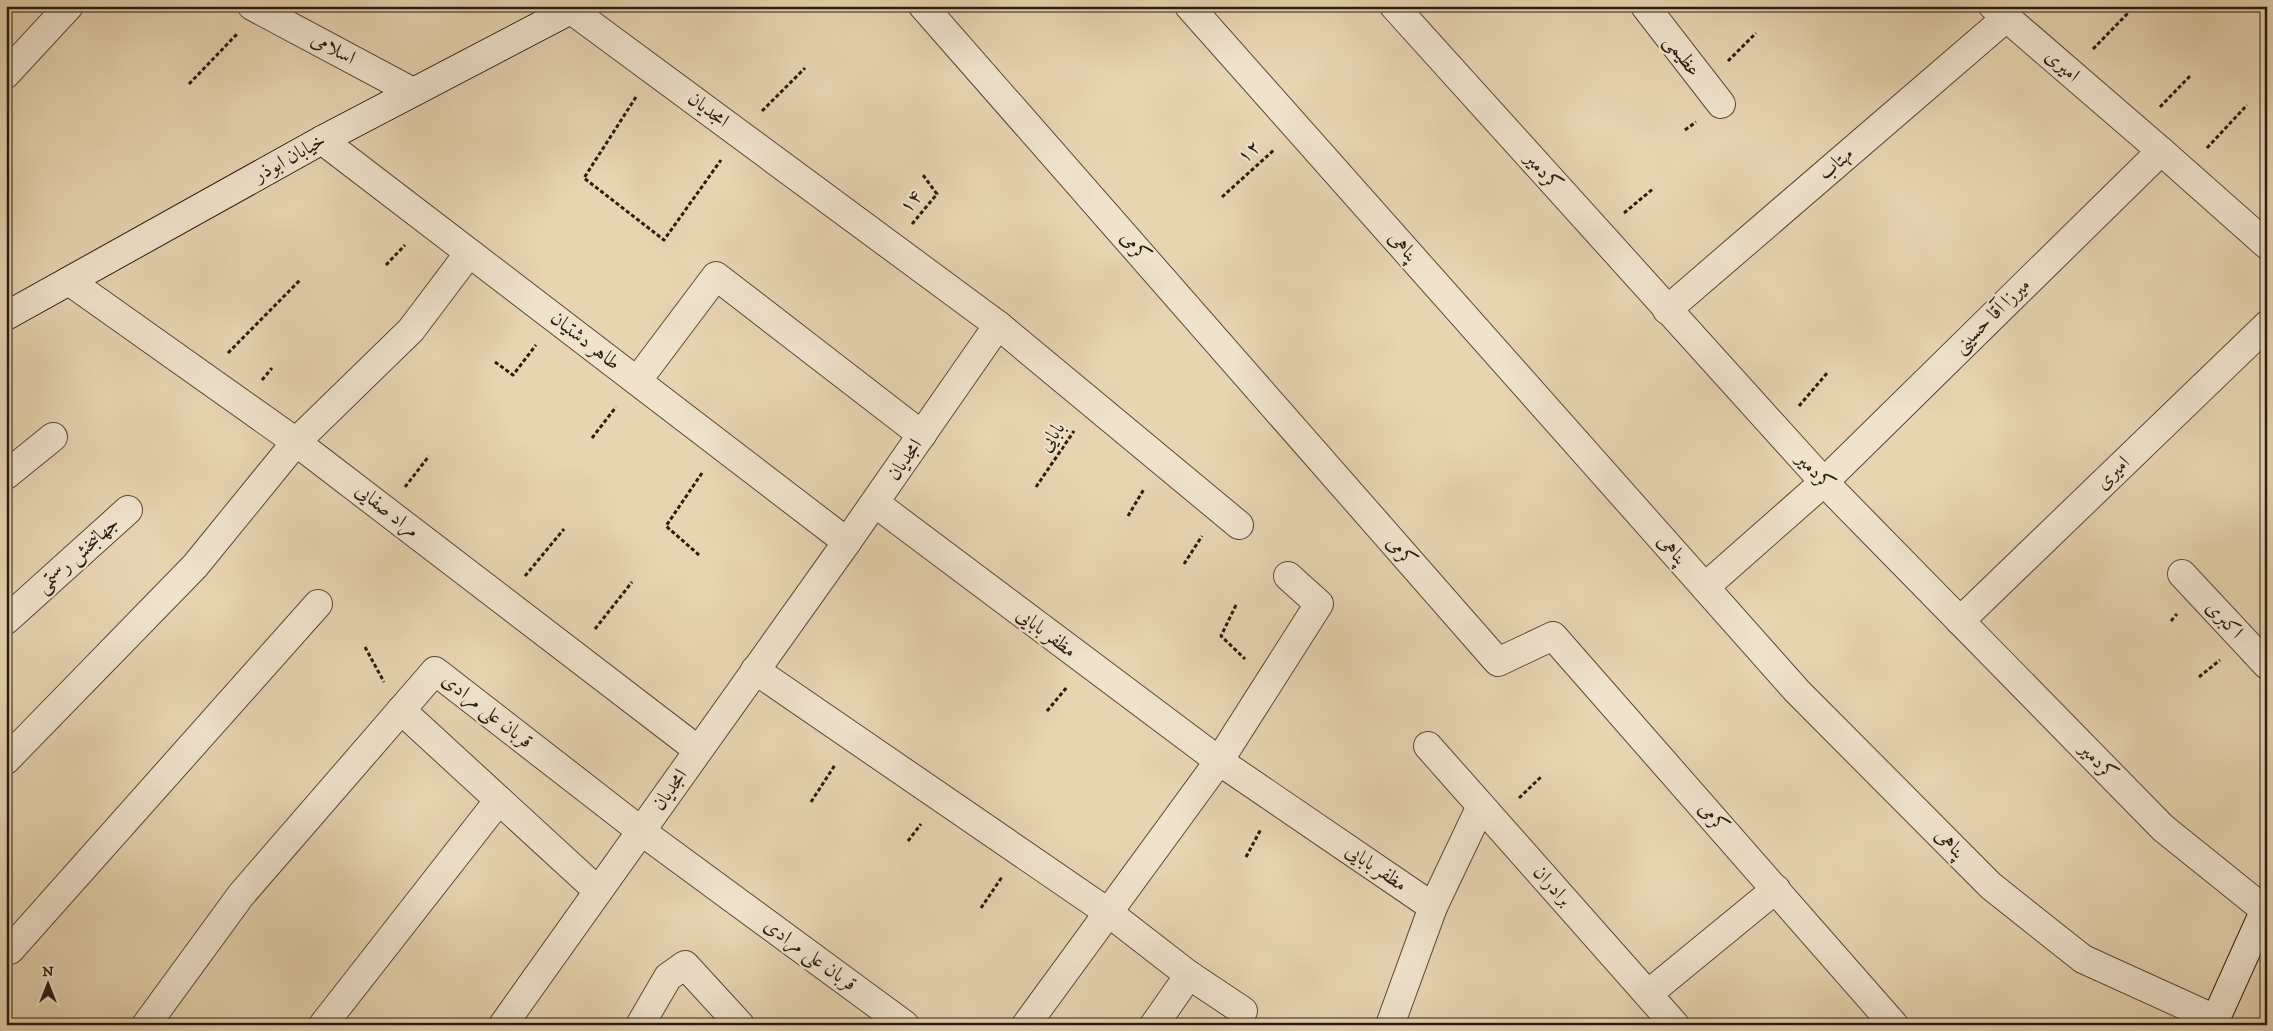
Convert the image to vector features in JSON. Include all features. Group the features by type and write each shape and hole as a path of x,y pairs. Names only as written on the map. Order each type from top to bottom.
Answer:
{"street":[{"path":"6,74 69,6"},
{"name":"کرمی","path":"924,6 1498,662 1553,636 1894,1025"},
{"name":"پناهی","path":"1189,6 1797,691 1991,886 2083,960 2214,1022"},
{"name":"کردمیر","path":"1394,6 1824,482 2162,828 2266,907"},
{"name":"عظیمی","path":"1645,6 1720,104"},
{"name":"امجدیان","path":"502,1025 847,542 998,325 572,7"},
{"name":"خیابان ابوذر","path":"6,316 322,140 572,7"},
{"name":"اسلامی","path":"256,8 413,92"},
{"name":"امیری","path":"1999,12 2267,245"},
{"name":"مهتاب","path":"1667,310 1999,12"},
{"name":"طاهر دشتیان","path":"322,140 847,542"},
{"name":"میرزا آقا حسینی","path":"1705,587 1824,482 2161,151"},
{"path":"6,760 195,566 296,442 411,330 470,253"},
{"path":"637,381 716,276 922,435"},
{"name":"مراد صفایی","path":"69,281 296,442 698,750"},
{"path":"998,325 1239,525"},
{"name":"امیری","path":"1960,621 2267,325"},
{"path":"6,475 53,437"},
{"name":"مظفر بابایی","path":"874,503 1219,761 1433,907"},
{"name":"جهانبخش رستمی","path":"6,620 128,510"},
{"name":"اکبری","path":"2182,574 2267,665"},
{"path":"1026,1025 1219,761 1319,604 1288,576"},
{"path":"6,948 10,950 318,604"},
{"path":"755,670 1109,913 1188,976 1243,1011"},
{"name":"قربان علی مرادی","path":"146,1025 241,895 434,671 641,831 905,1025"},
{"path":"401,710 598,891"},
{"name":"برادران","path":"1428,746 1675,1025"},
{"path":"323,1025 499,800"},
{"path":"1390,1025 1433,907 1481,806"},
{"path":"1648,994 1776,890"},
{"path":"2214,1022 2266,907"},
{"path":"640,1025 668,977 684,965 740,1025"},
{"path":"1154,1025 1188,976"}],"path":[{"path":"189,84 256,8"},
{"path":"2070,73 2131,10"},
{"path":"654,70 584,178 664,240 740,134 805,68"},
{"path":"2137,131 2190,76"},
{"path":"2185,172 2247,105"},
{"name":"۱۲","path":"1222,197 1297,128"},
{"name":"۱۴","path":"893,247 937,194 923,175"},
{"path":"1599,234 1654,188"},
{"path":"205,377 301,279"},
{"path":"495,362 513,374 556,318"},
{"path":"1777,432 1828,372"},
{"path":"592,438 637,381"},
{"name":"بابایی","path":"1036,487 1092,403"},
{"path":"699,555 666,526 721,446"},
{"path":"504,601 564,529"},
{"path":"574,655 632,582"},
{"path":"1236,605 1220,636 1269,682"},
{"path":"811,802 852,737"}]}
